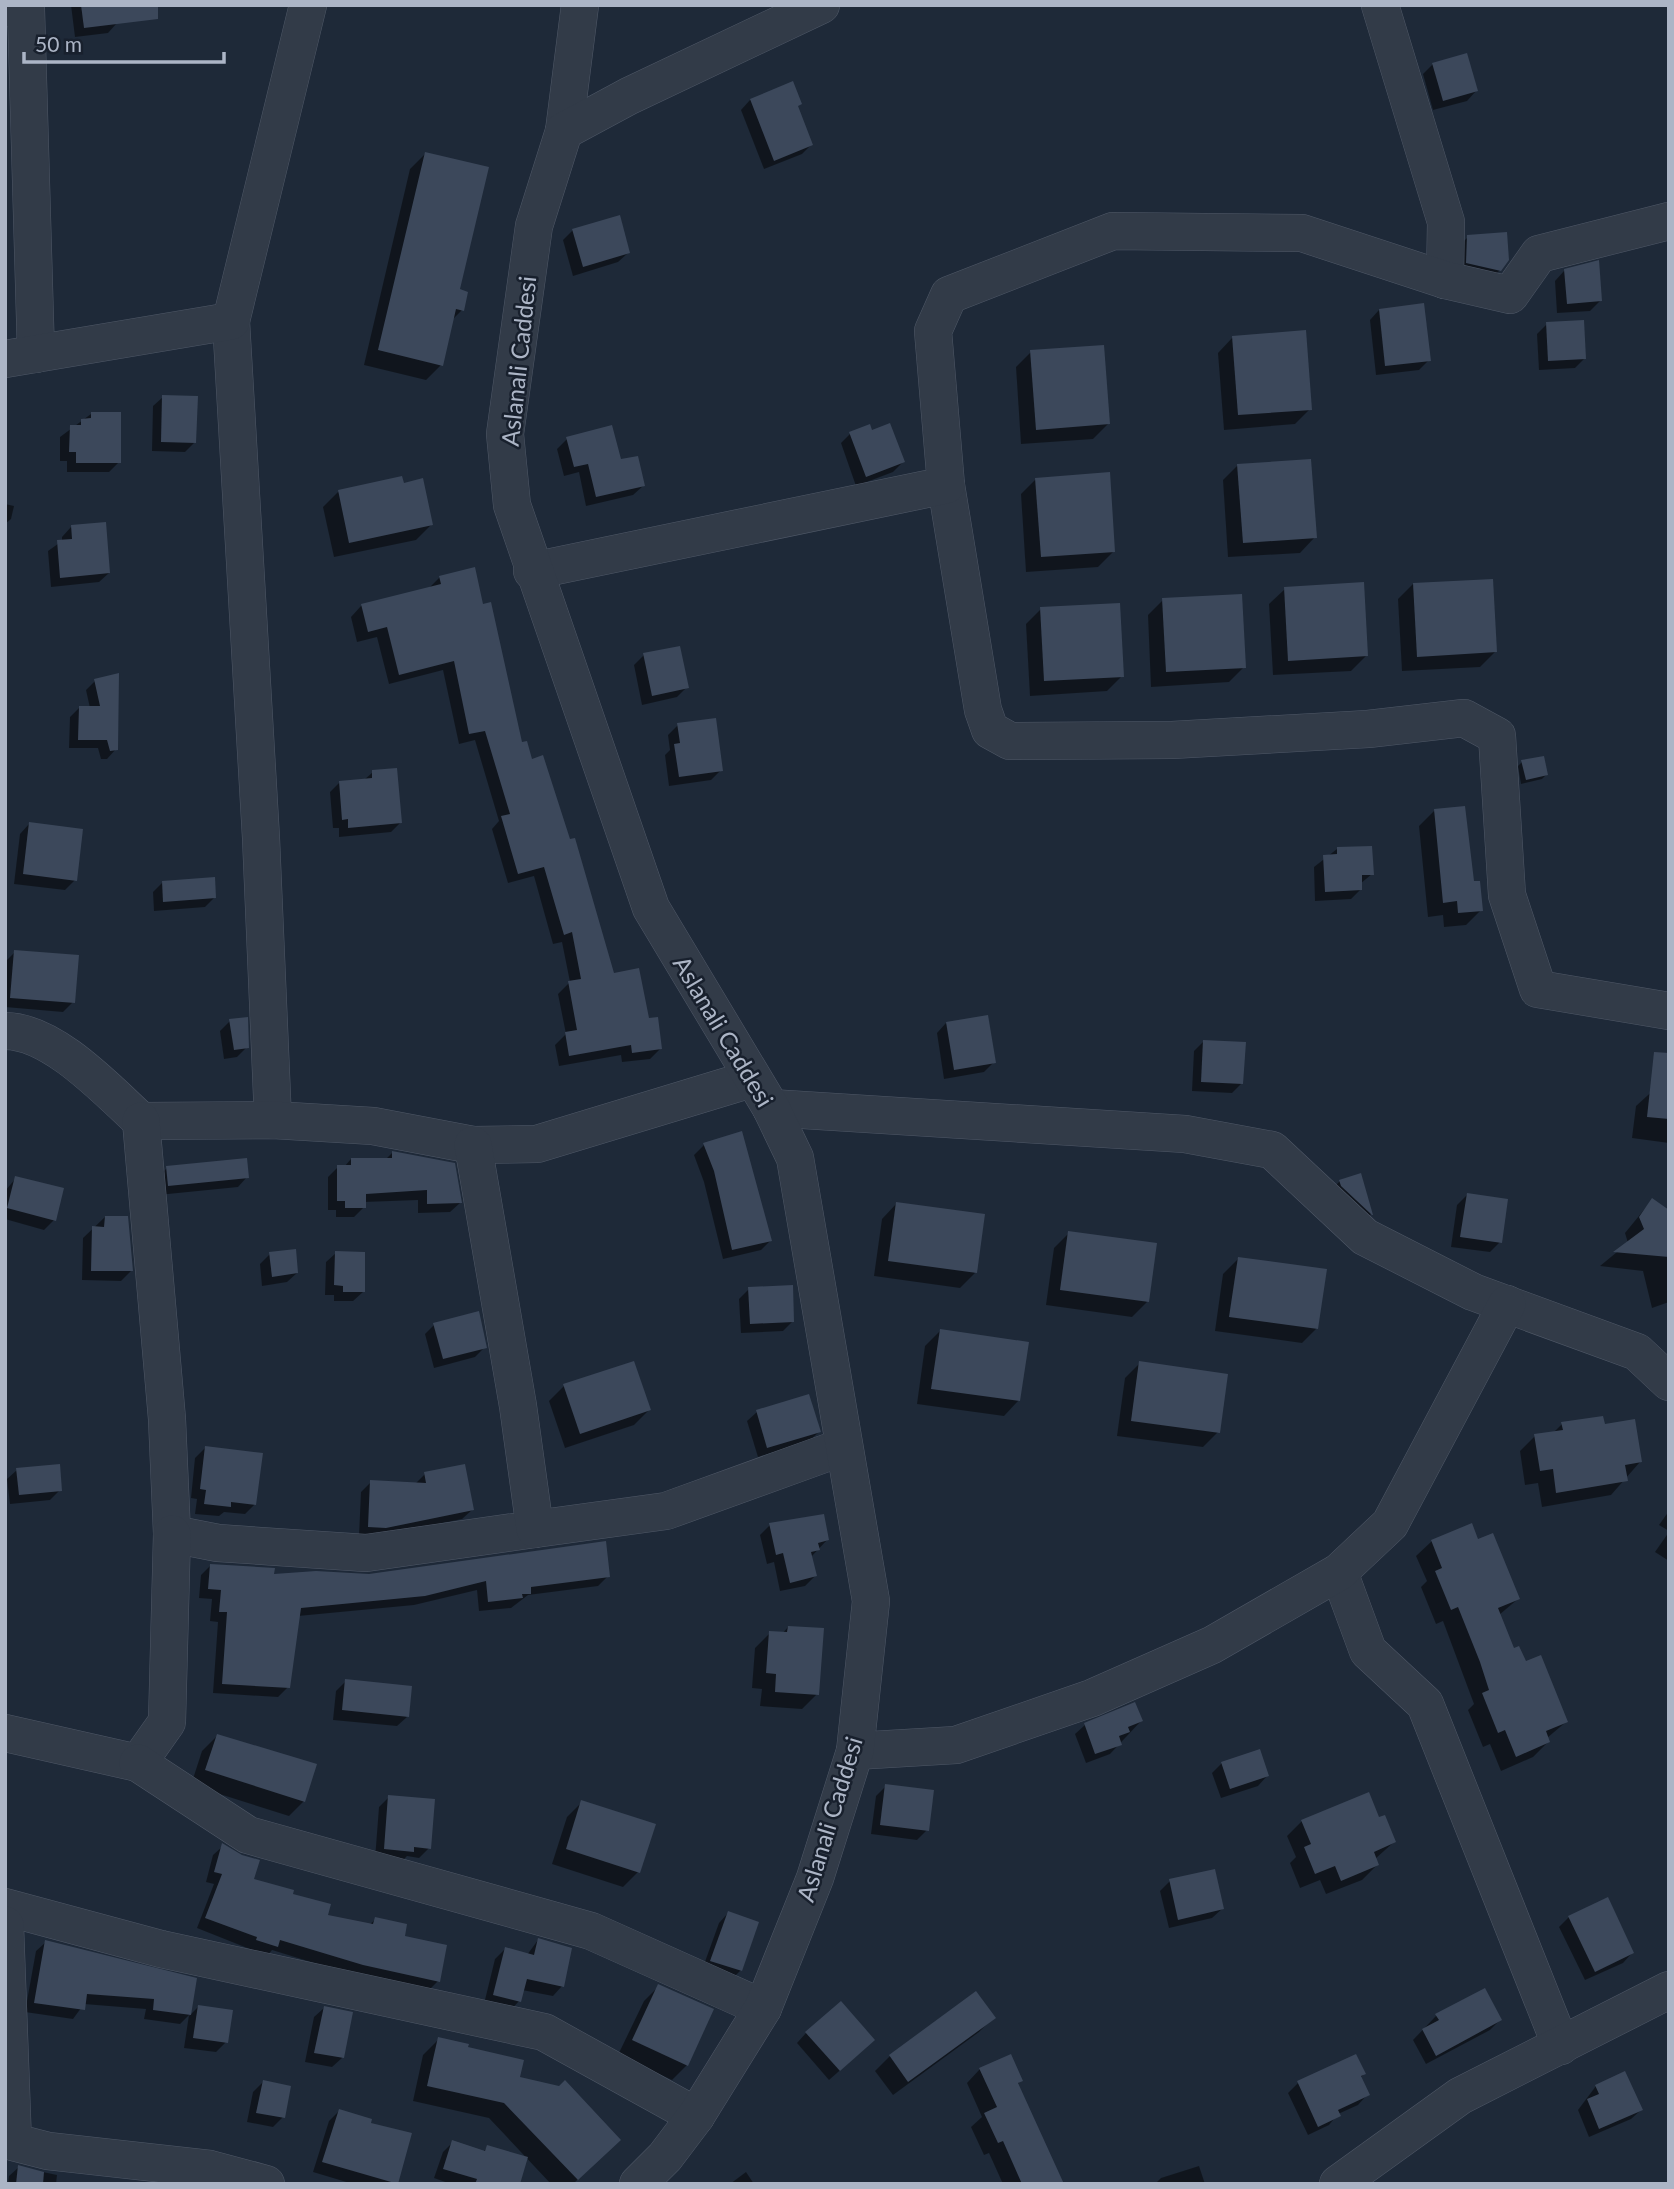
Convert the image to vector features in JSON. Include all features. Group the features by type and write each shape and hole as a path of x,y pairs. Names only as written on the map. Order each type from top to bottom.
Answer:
{"street":[{"path":"273,1120 261,838 231,321 308,5"},
{"name":"Aslanali Caddesi","path":"580,5 564,131 534,226 505,434 512,505 532,571 651,908 761,1094 795,1158 871,1601 855,1751 815,1878 763,2008 696,2116 665,2157 638,2184"},
{"path":"564,131 629,96 821,5"},
{"path":"1380,5 1446,222 1445,280"},
{"path":"5,8 26,9 20,357 231,321"},
{"path":"1669,221 1539,254 1510,295 1445,280 1302,233 1113,231 949,295 933,331 946,485 983,710 990,730 1010,741 1172,740 1368,729 1464,718 1497,736 1507,895 1538,989 1669,1011"},
{"path":"532,571 858,506 946,485"},
{"path":"5,1031 21,1031 77,1063 141,1121 273,1120 373,1126 473,1144 537,1144 761,1094 1185,1134 1272,1150 1365,1237 1473,1292 1637,1352 1669,1382"},
{"path":"138,1763 167,1722 172,1534 167,1419 141,1121"},
{"path":"473,1144 518,1406 535,1529"},
{"path":"855,1751 956,1745 1092,1698 1212,1645 1339,1572 1390,1524 1507,1304"},
{"path":"172,1534 218,1542 366,1553 666,1511 843,1447"},
{"path":"1339,1572 1368,1651 1425,1704 1561,2046"},
{"path":"5,1733 138,1763 248,1835 591,1931 763,2008"},
{"path":"5,1907 161,1949 544,2032 696,2116"},
{"path":"5,1924 9,2142 48,2151 210,2169 266,2184"},
{"path":"1338,2184 1460,2096 1669,1990"}],"building":[{"path":"81,5 158,5 158,19 84,28"},
{"path":"1467,53 1478,91 1443,101 1432,63"},
{"path":"793,81 802,104 798,106 813,145 774,161 750,99"},
{"path":"425,152 489,167 460,289 468,292 464,311 456,309 443,366 378,350"},
{"path":"620,215 630,253 583,267 572,229"},
{"path":"1507,232 1509,260 1501,271 1466,263 1467,235"},
{"path":"1599,260 1602,301 1567,304 1564,269"},
{"path":"1424,303 1431,361 1385,366 1379,309"},
{"path":"1584,320 1586,359 1548,361 1546,322"},
{"path":"1306,330 1312,410 1238,415 1232,336"},
{"path":"1104,345 1110,424 1036,430 1030,350"},
{"path":"162,395 198,396 196,443 161,442"},
{"path":"91,412 121,412 121,463 76,463 76,452 69,452 70,425 81,425 81,419 91,418"},
{"path":"890,423 905,462 866,477 849,432 870,424 872,430"},
{"path":"612,425 621,459 638,456 645,486 596,497 588,464 574,467 566,437"},
{"path":"1311,459 1317,538 1243,543 1237,464"},
{"path":"1110,472 1115,552 1041,557 1035,478"},
{"path":"402,476 404,483 423,478 433,525 349,543 338,490"},
{"path":"106,522 110,573 60,578 57,540 72,539 71,525"},
{"path":"475,567 483,604 491,602 522,742 527,741 532,759 543,755 570,839 575,838 614,973 639,968 649,1018 658,1017 662,1049 632,1053 631,1045 569,1056 565,1032 577,1030 568,981 581,979 572,932 564,935 544,867 518,874 501,816 510,814 485,731 469,734 454,661 399,675 387,627 368,632 361,604 441,584 439,576"},
{"path":"1493,579 1497,652 1417,657 1413,583"},
{"path":"1364,582 1368,656 1288,661 1284,587"},
{"path":"1242,594 1246,668 1166,672 1162,598"},
{"path":"1120,603 1124,677 1044,681 1040,607"},
{"path":"680,646 689,688 652,696 643,653"},
{"path":"119,673 118,750 110,751 107,740 78,740 79,706 100,706 94,679"},
{"path":"716,718 723,771 679,777 674,744 680,743 677,723"},
{"path":"1544,756 1548,775 1526,780 1521,760"},
{"path":"397,768 402,823 348,828 348,819 342,820 339,781 372,778 372,770"},
{"path":"1465,806 1474,881 1480,881 1483,911 1458,913 1457,901 1443,903 1434,809"},
{"path":"29,822 83,829 77,881 23,874"},
{"path":"1372,846 1374,875 1362,875 1362,890 1325,892 1323,855 1337,854 1337,847"},
{"path":"215,877 216,898 163,902 162,881"},
{"path":"14,950 79,955 75,1003 10,998"},
{"path":"988,1015 996,1063 954,1070 946,1022"},
{"path":"248,1017 249,1048 234,1050 229,1019"},
{"path":"1203,1040 1246,1042 1243,1084 1201,1082"},
{"path":"1654,1052 1669,1053 1669,1119 1647,1117"},
{"path":"742,1131 772,1241 732,1250 714,1171 703,1143"},
{"path":"392,1151 455,1163 462,1203 427,1204 427,1190 366,1194 366,1208 345,1208 345,1201 337,1201 337,1165 351,1165 351,1158 392,1158"},
{"path":"247,1158 249,1178 168,1186 166,1166"},
{"path":"1361,1173 1373,1215 1341,1186 1339,1180"},
{"path":"15,1176 64,1188 56,1221 7,1208"},
{"path":"1467,1193 1508,1199 1502,1243 1460,1237"},
{"path":"1652,1198 1669,1210 1669,1257 1613,1252 1644,1229 1639,1217"},
{"path":"896,1202 985,1214 977,1273 888,1261"},
{"path":"105,1216 128,1216 133,1271 91,1271 92,1226 104,1227"},
{"path":"1068,1231 1157,1243 1149,1302 1060,1290"},
{"path":"296,1249 298,1273 272,1277 269,1252"},
{"path":"335,1251 365,1252 365,1292 343,1292 343,1286 334,1285"},
{"path":"1238,1257 1327,1269 1318,1329 1229,1317"},
{"path":"793,1285 794,1322 750,1324 748,1287"},
{"path":"479,1311 487,1348 443,1359 433,1323"},
{"path":"940,1329 1029,1342 1020,1401 931,1389"},
{"path":"634,1361 651,1410 580,1434 563,1384"},
{"path":"1139,1361 1228,1374 1220,1433 1131,1421"},
{"path":"809,1394 821,1432 767,1448 756,1410"},
{"path":"1603,1416 1605,1424 1635,1419 1642,1462 1625,1465 1628,1481 1556,1493 1553,1469 1540,1471 1534,1434 1563,1430 1561,1422"},
{"path":"205,1446 263,1453 256,1505 231,1502 231,1507 204,1504 206,1490 200,1489"},
{"path":"60,1464 62,1491 19,1495 16,1468"},
{"path":"465,1464 474,1510 386,1528 368,1527 370,1480 426,1483 424,1472"},
{"path":"824,1514 829,1540 818,1543 820,1550 811,1552 817,1576 790,1583 783,1553 776,1555 769,1523"},
{"path":"1472,1523 1478,1539 1493,1533 1520,1599 1498,1608 1514,1648 1519,1646 1526,1661 1541,1655 1568,1722 1546,1731 1550,1742 1516,1757 1505,1730 1498,1733 1482,1693 1489,1690 1480,1662 1458,1607 1451,1610 1435,1571 1442,1568 1431,1540"},
{"path":"606,1541 610,1577 531,1587 531,1594 522,1594 523,1598 488,1602 486,1581 425,1596 301,1608 290,1688 222,1684 227,1612 219,1612 221,1590 208,1589 210,1564 275,1568 274,1574 316,1571 369,1574"},
{"path":"788,1626 824,1628 819,1695 775,1692 776,1674 766,1673 769,1631 787,1632"},
{"path":"345,1679 412,1686 409,1717 342,1710"},
{"path":"1135,1702 1143,1721 1128,1727 1130,1732 1119,1736 1122,1745 1095,1754 1084,1723"},
{"path":"217,1734 317,1764 305,1802 205,1770"},
{"path":"1260,1749 1269,1776 1230,1789 1221,1762"},
{"path":"885,1784 934,1790 929,1831 880,1825"},
{"path":"1369,1792 1379,1817 1385,1815 1396,1842 1374,1852 1379,1865 1341,1881 1335,1866 1315,1874 1304,1847 1311,1844 1301,1820"},
{"path":"388,1795 435,1799 431,1849 414,1847 414,1852 384,1849"},
{"path":"581,1800 656,1824 640,1873 566,1849"},
{"path":"222,1843 242,1855 260,1860 254,1879 294,1890 293,1894 331,1904 328,1915 373,1924 375,1917 407,1924 405,1936 447,1945 440,1982 363,1965 280,1940 278,1947 205,1918 222,1874 214,1872"},
{"path":"1215,1869 1224,1909 1178,1920 1169,1879"},
{"path":"1608,1897 1634,1953 1595,1972 1568,1916"},
{"path":"728,1911 759,1922 742,1971 710,1961"},
{"path":"538,1938 572,1948 564,1987 527,1979 521,2002 493,1995 505,1947 534,1955"},
{"path":"45,1940 197,1978 191,2015 153,2010 154,1999 87,1994 85,2010 34,2003"},
{"path":"658,1984 714,2009 688,2066 632,2040"},
{"path":"1485,1988 1502,2020 1436,2056 1422,2029 1439,2020 1435,2014"},
{"path":"976,1991 996,2018 908,2082 889,2055"},
{"path":"841,2001 875,2040 840,2071 805,2032"},
{"path":"198,2005 233,2010 228,2043 193,2038"},
{"path":"324,2006 353,2012 344,2058 314,2053"},
{"path":"438,2037 524,2060 520,2077 559,2086 565,2080 621,2140 578,2180 504,2103 427,2086"},
{"path":"1011,2054 1023,2081 1018,2083 1064,2184 1022,2184 1003,2141 998,2143 984,2113 997,2107 979,2068"},
{"path":"1356,2054 1366,2074 1361,2076 1370,2095 1338,2110 1341,2116 1318,2127 1297,2081"},
{"path":"1625,2071 1643,2110 1599,2129 1587,2099 1599,2094 1595,2085"},
{"path":"263,2080 291,2086 285,2118 256,2113"},
{"path":"339,2109 372,2119 371,2123 412,2133 398,2184 322,2162"},
{"path":"452,2140 485,2151 487,2145 528,2157 520,2184 475,2184 477,2179 443,2169"},
{"path":"18,2165 44,2172 43,2184 16,2184"}]}
